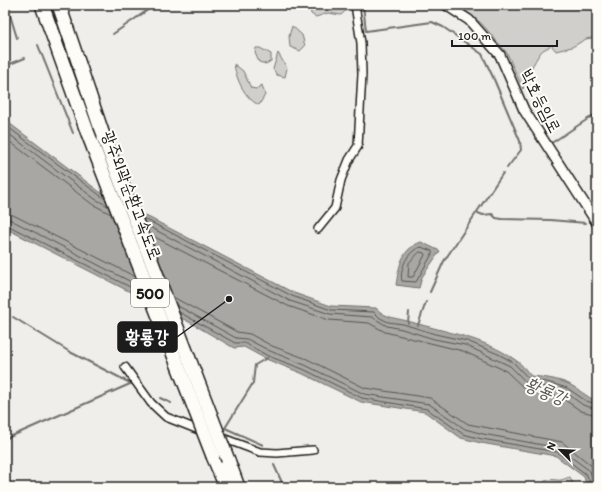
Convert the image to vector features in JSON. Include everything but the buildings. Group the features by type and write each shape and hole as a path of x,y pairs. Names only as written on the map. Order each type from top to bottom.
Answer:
{"highway":[{"name":"광주외곽순환고속도로","path":"42,5 87,131 226,487"},
{"name":"광주외곽순환고속도로","path":"59,5 104,138 238,487"}],"street":[{"path":"318,229 335,208 341,180 349,160 358,146 362,74 361,43 355,5"},
{"name":"박호등임로","path":"446,5 469,20 500,55 524,110 595,217"},
{"path":"125,367 151,403 166,417 260,452 278,453 313,450"}],"shaded area":[{"path":"310,5 352,5 341,15 328,13 316,17 311,14"},
{"path":"458,5 597,5 597,37 586,39 572,47 556,51 551,45 543,50 533,65 523,89 507,53 482,24"},
{"path":"292,26 302,35 305,46 300,51 290,47 289,36"},
{"path":"256,48 260,48 271,54 271,61 266,64 259,62 255,53"},
{"path":"278,53 287,68 285,77 277,75 273,69"},
{"path":"234,64 243,71 251,88 256,89 262,85 265,95 259,105 245,93 239,82"},
{"path":"570,477 573,484 581,484 584,487 541,487 547,480 560,480"}],"water":[{"name":"황룡강","path":"5,120 100,192 294,293 331,306 376,308 380,312 392,318 477,341 502,352 517,361 531,376 551,378 573,386 597,401 597,487 587,487 584,477 556,456 461,438 425,412 361,402 301,373 266,359 244,347 234,348 191,323 5,228"},
{"path":"421,242 440,251 422,277 419,288 396,285 402,259 409,249"}],"waterway":[{"path":"7,5 17,38"},
{"path":"113,34 155,5"},
{"path":"363,5 366,31 432,22 443,27 482,54 520,141 521,150 507,168"},
{"path":"38,45 73,133"},
{"path":"5,66 25,58"},
{"path":"553,142 597,113"},
{"path":"430,292 444,261 503,173"},
{"path":"478,213 483,215 492,214 496,218 502,219 550,220 586,223"},
{"path":"418,325 426,302"},
{"path":"408,323 409,312"},
{"path":"13,317 70,352 136,386"},
{"path":"263,445 225,428 253,383 255,365 267,358"},
{"path":"5,439 130,384"},
{"path":"160,398 171,403"},
{"path":"274,465 284,487"}],"place":[{"name":"황룡강","path":"229,299"}]}
